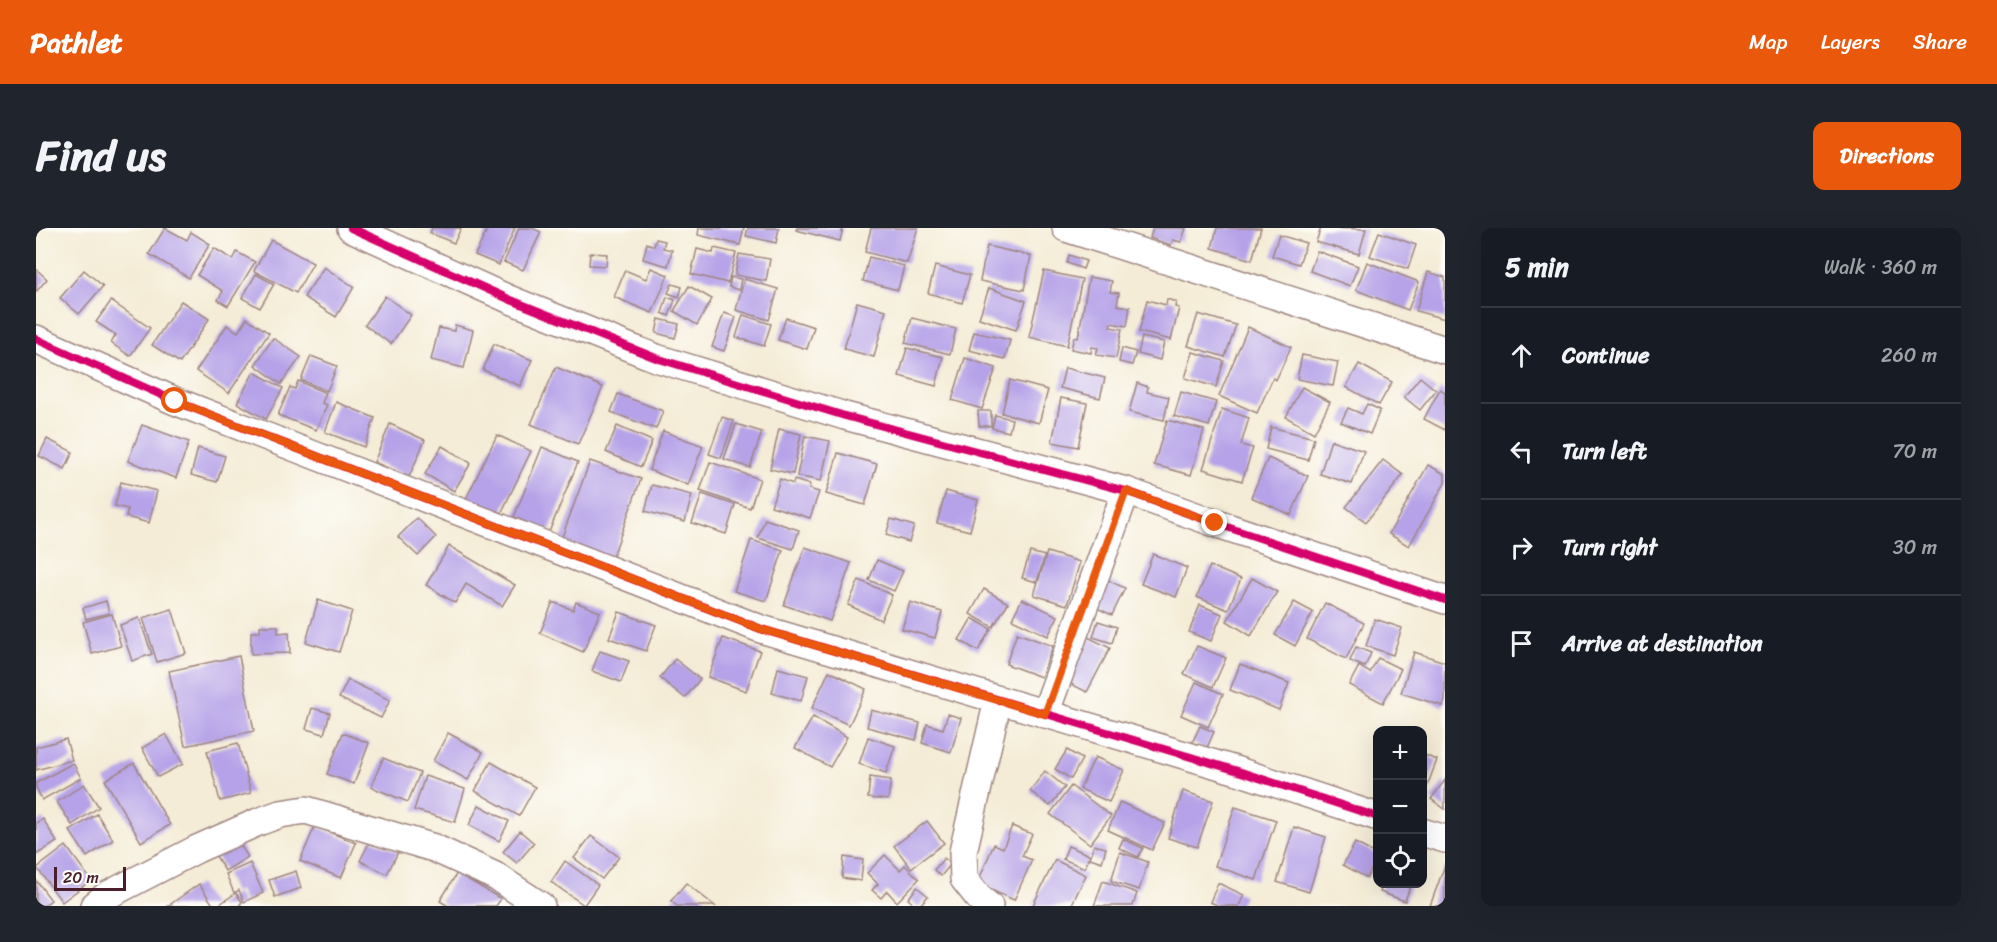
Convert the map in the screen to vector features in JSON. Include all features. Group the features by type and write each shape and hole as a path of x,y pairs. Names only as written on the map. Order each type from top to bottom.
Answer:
{"street":[{"path":"351,228 511,300 656,358 845,416 1126,491 1445,600"},
{"path":"1066,228 1445,350"},
{"path":"36,339 175,401 761,629 1238,771 1373,816"},
{"path":"1045,714 1126,491"},
{"path":"988,906 964,879 963,852 998,700"},
{"path":"94,906 106,896 197,849 280,814 306,810 434,848 495,876 541,906"},
{"path":"1427,834 1445,839"}],"building":[{"path":"165,228 187,240 191,232 210,244 189,278 149,254"},
{"path":"432,228 461,228 454,243 430,233"},
{"path":"488,228 515,228 499,265 475,255"},
{"path":"519,228 532,228 541,232 523,270 504,262"},
{"path":"699,228 744,228 740,245 698,235"},
{"path":"748,228 779,228 776,243 746,236"},
{"path":"797,228 843,228 840,241 796,230"},
{"path":"871,228 918,228 907,263 865,252"},
{"path":"1153,228 1186,228 1181,242 1173,240 1171,245 1150,238"},
{"path":"1217,228 1261,228 1252,260 1212,248"},
{"path":"1321,228 1366,229 1359,254 1316,242"},
{"path":"1379,232 1416,245 1408,269 1370,256"},
{"path":"1279,235 1306,243 1299,264 1272,256"},
{"path":"656,239 665,241 663,248 672,250 668,266 643,259 647,243 654,246"},
{"path":"271,240 313,263 296,293 254,271"},
{"path":"987,246 1031,256 1024,290 980,281"},
{"path":"214,248 233,260 237,252 255,262 228,306 218,300 223,291 197,275"},
{"path":"714,248 736,253 728,283 691,274 697,249 713,253"},
{"path":"1317,251 1358,266 1350,286 1310,271"},
{"path":"590,253 607,254 606,266 589,265"},
{"path":"739,254 770,259 766,281 735,275"},
{"path":"1069,255 1086,261 1083,269 1067,263"},
{"path":"869,257 904,266 898,290 863,281"},
{"path":"1367,262 1419,282 1408,310 1356,290"},
{"path":"935,266 970,275 962,303 928,293"},
{"path":"324,267 354,287 336,317 304,297"},
{"path":"651,268 668,275 652,313 614,297 625,270 646,279"},
{"path":"36,269 47,279 36,292"},
{"path":"84,270 103,286 79,314 60,298"},
{"path":"1044,271 1082,279 1067,346 1029,337"},
{"path":"1428,272 1445,277 1445,319 1416,311"},
{"path":"256,274 274,284 260,308 242,298"},
{"path":"731,277 741,279 739,290 729,287"},
{"path":"1089,277 1112,281 1110,292 1119,293 1117,305 1130,307 1127,326 1111,323 1110,327 1122,329 1116,358 1096,355 1098,348 1092,347 1091,353 1071,349 1074,337 1078,338"},
{"path":"744,279 778,289 769,320 736,310"},
{"path":"672,284 682,287 679,297 668,293"},
{"path":"689,286 712,299 697,325 674,311"},
{"path":"989,288 1026,301 1016,330 979,318"},
{"path":"385,296 411,315 391,344 365,325"},
{"path":"667,297 675,300 669,316 662,313"},
{"path":"1167,299 1176,302 1175,307 1179,308 1171,340 1139,332 1147,300 1166,305"},
{"path":"111,301 150,328 130,356 111,343 116,335 96,322"},
{"path":"181,301 209,319 180,363 152,345"},
{"path":"857,302 886,310 874,357 844,349"},
{"path":"724,313 736,317 724,351 712,347"},
{"path":"1198,314 1236,325 1225,357 1188,346"},
{"path":"743,315 771,324 764,346 736,337"},
{"path":"247,318 269,333 229,393 196,371 227,325 238,332"},
{"path":"786,318 814,327 807,349 778,340"},
{"path":"912,318 956,329 950,354 905,343"},
{"path":"659,319 679,324 675,338 656,333"},
{"path":"455,325 473,330 464,368 431,360 439,328 454,331"},
{"path":"1248,327 1291,347 1276,380 1273,378 1257,413 1219,396"},
{"path":"974,332 1010,340 1005,359 969,350"},
{"path":"1142,337 1164,342 1160,360 1138,354"},
{"path":"273,338 301,357 281,384 255,365"},
{"path":"494,344 532,360 520,386 483,370"},
{"path":"907,348 943,357 936,386 899,376"},
{"path":"1122,348 1136,352 1132,365 1119,362"},
{"path":"1193,352 1224,361 1216,387 1185,378"},
{"path":"1302,355 1338,362 1333,386 1297,379"},
{"path":"311,356 337,366 327,391 301,380"},
{"path":"965,358 996,368 982,409 952,400"},
{"path":"1359,364 1392,382 1379,405 1346,387"},
{"path":"556,367 603,387 578,444 531,424"},
{"path":"1065,368 1105,378 1100,398 1060,388"},
{"path":"254,372 283,388 266,419 237,403"},
{"path":"1420,377 1436,390 1420,410 1404,397"},
{"path":"1010,380 1048,390 1039,423 1002,413"},
{"path":"298,381 326,393 322,403 327,405 316,430 278,415 290,387 295,389"},
{"path":"1137,383 1148,387 1147,392 1169,397 1164,420 1129,412"},
{"path":"1302,387 1330,402 1314,433 1286,417"},
{"path":"1440,389 1445,392 1445,430 1424,419"},
{"path":"1181,392 1216,402 1209,426 1174,416"},
{"path":"618,394 663,411 656,429 611,412"},
{"path":"1061,398 1087,403 1078,447 1052,442"},
{"path":"336,402 375,418 364,447 325,432"},
{"path":"1367,404 1380,410 1370,434 1341,422 1348,408 1362,414"},
{"path":"1222,409 1249,418 1241,445 1253,448 1242,481 1203,469"},
{"path":"978,411 991,411 991,426 979,426"},
{"path":"995,415 1012,419 1009,432 992,428"},
{"path":"722,417 734,421 721,458 709,454"},
{"path":"1167,420 1204,430 1191,475 1154,465"},
{"path":"390,424 425,440 409,477 374,462"},
{"path":"736,424 762,432 750,468 724,459"},
{"path":"142,425 189,442 176,478 128,461"},
{"path":"617,426 652,441 641,467 606,452"},
{"path":"1271,427 1314,438 1308,460 1266,449"},
{"path":"779,429 801,434 793,474 770,469"},
{"path":"663,431 703,446 688,485 649,470"},
{"path":"497,435 531,451 498,520 464,503"},
{"path":"805,436 830,441 821,481 797,476"},
{"path":"47,439 73,452 65,469 39,456"},
{"path":"1331,440 1364,451 1352,484 1320,474"},
{"path":"442,446 471,463 454,491 425,474"},
{"path":"542,447 578,462 549,532 514,517"},
{"path":"198,448 225,456 217,482 191,475"},
{"path":"838,453 877,464 865,505 826,494"},
{"path":"1268,458 1308,476 1291,515 1251,497"},
{"path":"1383,460 1403,475 1366,522 1346,507"},
{"path":"590,461 641,479 610,564 559,545"},
{"path":"710,462 760,479 750,508 700,491"},
{"path":"1428,465 1445,474 1445,483 1409,546 1389,534"},
{"path":"780,479 793,484 794,480 810,485 809,489 819,492 810,518 771,506"},
{"path":"121,482 157,491 149,523 126,517 128,509 115,506"},
{"path":"652,485 692,495 685,522 645,511"},
{"path":"946,491 978,500 970,531 937,523"},
{"path":"702,494 735,505 726,534 692,523"},
{"path":"417,518 436,537 418,556 398,537"},
{"path":"765,519 799,530 793,549 758,538"},
{"path":"891,519 914,526 909,542 886,535"},
{"path":"751,540 783,550 766,601 734,591"},
{"path":"449,546 515,585 502,606 466,584 455,603 426,585"},
{"path":"805,547 851,563 830,621 784,605"},
{"path":"1030,552 1045,556 1037,582 1022,578"},
{"path":"1047,552 1080,562 1067,605 1034,595"},
{"path":"1153,554 1187,568 1176,597 1141,584"},
{"path":"877,560 903,571 894,591 869,580"},
{"path":"1210,566 1241,579 1228,610 1197,597"},
{"path":"1101,577 1125,588 1112,615 1088,604"},
{"path":"1252,578 1277,592 1251,636 1227,621"},
{"path":"859,580 892,595 881,620 848,605"},
{"path":"984,589 1008,603 993,627 970,614"},
{"path":"1022,599 1058,616 1048,636 1012,619"},
{"path":"318,600 352,611 339,652 306,642"},
{"path":"106,601 109,613 86,619 83,608"},
{"path":"553,602 573,610 576,602 600,612 583,652 540,633"},
{"path":"910,602 942,612 935,638 902,629"},
{"path":"1294,602 1313,612 1295,646 1275,635"},
{"path":"1325,603 1364,623 1346,659 1307,639"},
{"path":"1200,605 1222,614 1211,641 1189,632"},
{"path":"172,609 186,653 157,662 143,618"},
{"path":"619,612 656,625 646,651 609,638"},
{"path":"112,614 121,646 92,654 83,622"},
{"path":"139,618 152,654 132,661 120,625"},
{"path":"972,618 991,629 978,651 959,640"},
{"path":"1375,619 1402,628 1393,655 1366,646"},
{"path":"1098,621 1117,627 1112,643 1093,637"},
{"path":"260,626 278,626 278,633 289,632 290,653 251,654 251,632 260,632"},
{"path":"1017,633 1053,646 1041,677 1006,664"},
{"path":"1086,636 1110,648 1087,692 1063,680"},
{"path":"723,638 760,651 746,691 708,677"},
{"path":"1197,646 1226,658 1213,687 1184,674"},
{"path":"1356,647 1371,653 1365,667 1350,661"},
{"path":"600,651 629,661 621,682 592,671"},
{"path":"1414,652 1445,662 1443,706 1401,693"},
{"path":"239,656 254,731 185,746 169,671"},
{"path":"1378,658 1401,669 1383,703 1349,685 1359,666 1370,673"},
{"path":"675,659 700,679 685,698 660,678"},
{"path":"1240,664 1289,683 1279,710 1230,690"},
{"path":"778,668 808,676 801,701 772,693"},
{"path":"829,671 866,689 849,725 812,708"},
{"path":"348,680 390,700 381,718 339,698"},
{"path":"1196,682 1223,694 1208,727 1181,715"},
{"path":"312,708 330,713 324,734 306,729"},
{"path":"871,710 920,723 916,740 867,727"},
{"path":"948,714 961,718 951,752 922,743 927,724 943,729"},
{"path":"813,717 847,737 830,767 795,748"},
{"path":"1200,726 1214,732 1206,750 1192,743"},
{"path":"343,733 369,743 354,784 327,774"},
{"path":"448,733 483,752 468,780 433,761"},
{"path":"166,734 183,764 158,777 142,748"},
{"path":"868,737 895,746 886,773 859,764"},
{"path":"66,739 72,760 36,770 36,747"},
{"path":"238,743 251,793 220,801 207,751"},
{"path":"1067,750 1082,759 1071,779 1055,769"},
{"path":"1427,756 1437,760 1427,786"},
{"path":"1095,757 1124,770 1109,802 1080,789"},
{"path":"383,758 420,773 408,802 371,787"},
{"path":"491,762 535,787 519,816 475,791"},
{"path":"73,763 81,778 42,800 36,783"},
{"path":"134,763 170,825 141,842 105,780"},
{"path":"1045,771 1065,787 1050,806 1030,791"},
{"path":"425,776 465,789 455,822 414,810"},
{"path":"870,777 891,780 888,800 868,798"},
{"path":"1445,780 1445,809 1431,799"},
{"path":"84,784 99,807 72,825 57,802"},
{"path":"1071,786 1111,816 1090,844 1050,814"},
{"path":"1183,791 1213,801 1197,847 1168,838"},
{"path":"1120,802 1165,823 1152,850 1108,830"},
{"path":"479,805 509,821 499,841 469,825"},
{"path":"1235,807 1276,820 1256,880 1215,866"},
{"path":"97,814 113,840 87,857 70,831"},
{"path":"43,819 57,842 36,855 36,823"},
{"path":"927,821 944,843 911,868 894,846"},
{"path":"315,826 356,843 341,878 300,861"},
{"path":"1012,826 1032,834 1022,856 1032,860 1014,900 977,884 994,844 1003,848"},
{"path":"1294,827 1326,837 1309,892 1277,882"},
{"path":"520,831 534,843 517,863 503,852"},
{"path":"591,836 619,857 602,879 574,858"},
{"path":"371,839 398,852 387,874 360,861"},
{"path":"1123,839 1143,848 1138,857 1119,848"},
{"path":"239,843 248,857 225,871 216,856"},
{"path":"1355,843 1373,852 1373,865 1367,878 1343,865"},
{"path":"1094,845 1106,848 1102,862 1090,858"},
{"path":"66,846 91,880 62,902 37,868"},
{"path":"1068,846 1090,855 1085,868 1063,859"},
{"path":"1120,852 1148,862 1139,890 1111,881"},
{"path":"885,855 900,870 905,865 919,879 897,902 887,891 881,898 872,890 878,884 867,873"},
{"path":"844,857 863,860 861,881 842,878"},
{"path":"944,858 951,864 941,876 934,870"},
{"path":"1055,860 1086,875 1071,906 1035,906 1033,905"},
{"path":"565,861 598,885 584,905 551,882"},
{"path":"250,863 263,893 244,902 239,890 234,893 226,874"},
{"path":"1445,865 1445,906 1430,906"},
{"path":"296,871 301,888 275,897 269,880"},
{"path":"457,873 501,899 496,906 448,906 440,901"},
{"path":"36,880 51,900 43,906 36,906"},
{"path":"1103,881 1137,893 1133,906 1094,906"},
{"path":"686,883 715,906 677,906 671,901"},
{"path":"1218,883 1244,895 1239,906 1219,906 1210,902"},
{"path":"199,884 214,906 168,906"},
{"path":"917,887 928,896 919,906 908,899"},
{"path":"1382,888 1410,888 1405,901 1380,892"},
{"path":"236,893 242,906 217,906"}],"cycle path":[{"path":"351,228 511,300 656,358 845,416 1126,491 1445,600"},
{"path":"36,339 175,401 761,629 1238,771 1373,815"}],"route":[{"path":"175,401 761,629 1045,714 1126,491 1215,523"}]}
